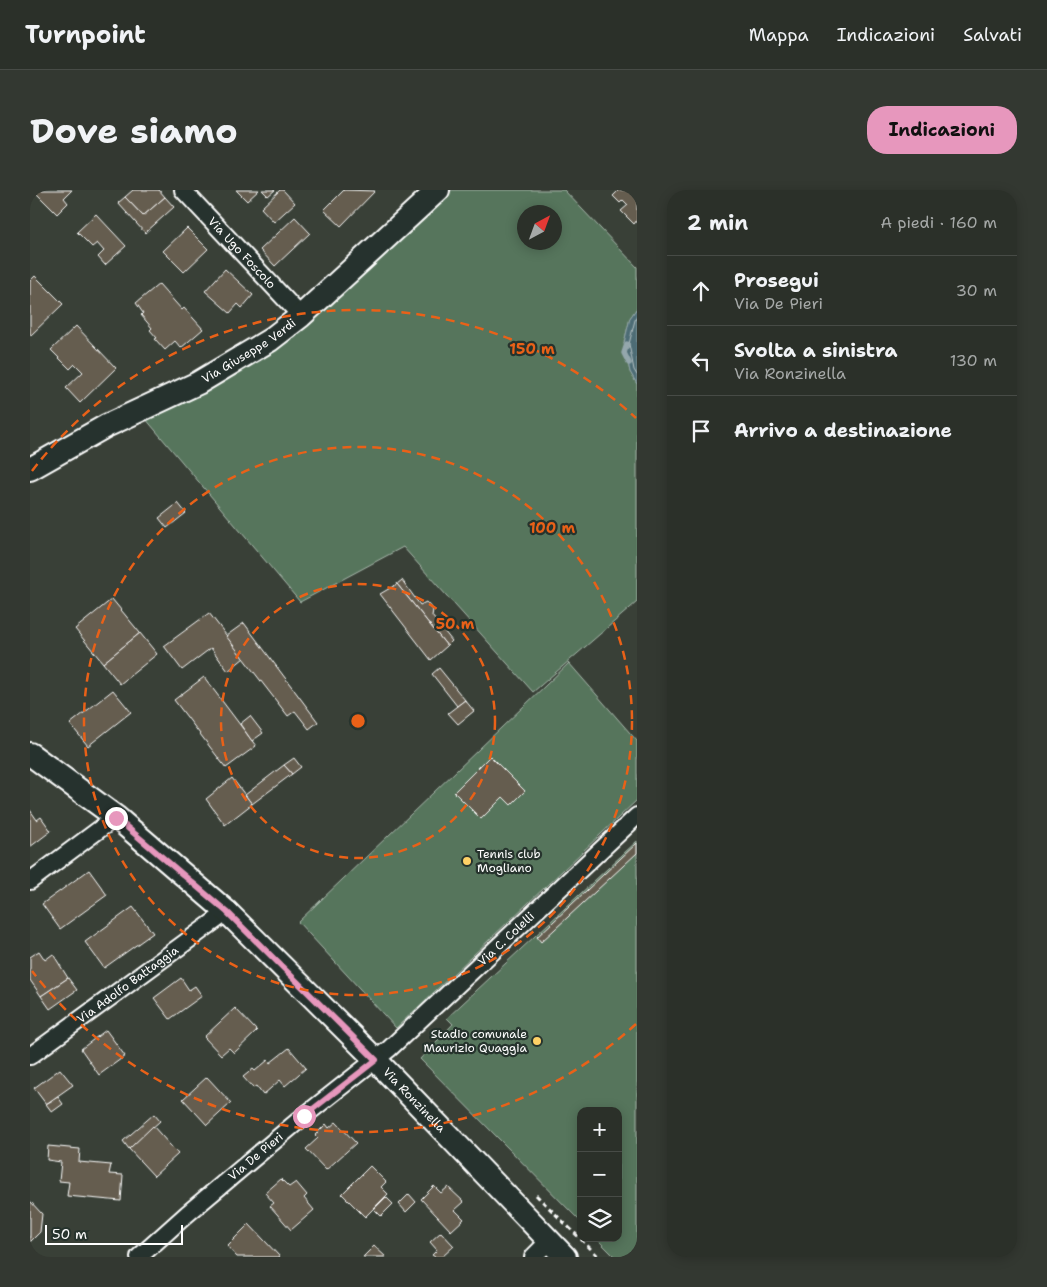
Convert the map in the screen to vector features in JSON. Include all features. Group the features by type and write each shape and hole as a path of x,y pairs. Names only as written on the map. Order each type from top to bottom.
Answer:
{"street":[{"name":"Via Ugo Foscolo","path":"183,190 301,316"},
{"name":"Via Giuseppe Verdi","path":"30,469 106,426 198,384 270,340 301,316 427,194"},
{"name":"Via Ronzinella","path":"30,754 116,818 227,912 376,1060 557,1249"},
{"name":"Via C. Colelli","path":"376,1060 637,816"},
{"path":"30,882 116,818"},
{"name":"Via Adolfo Battaggia","path":"30,1056 227,912"},
{"name":"Via De Pieri","path":"140,1257 194,1208 304,1116 376,1060"},
{"path":"533,1257 557,1249"}],"green space":[{"path":"452,190 564,190 637,267 637,308 630,318 624,343 630,372 637,384 637,602 533,692 403,547 300,602 145,418 424,215"},
{"name":"Tennis club Mogliano","path":"569,663 637,741 637,800 396,1028 298,922"},
{"name":"Stadio comunale Maurizio Quaggia","path":"637,841 637,1257 615,1257 600,1242 622,1242 622,1107 577,1107 577,1218 420,1059 453,1024 447,1018"}],"water":[{"path":"637,308 637,384 630,372 624,343 630,318"}],"building":[{"path":"33,190 72,190 64,198 68,203 57,214"},
{"path":"133,190 159,190 165,197 143,216 125,197"},
{"path":"236,190 259,190 247,201"},
{"path":"262,190 275,190 268,196"},
{"path":"280,190 283,190 295,203 274,222 261,208"},
{"path":"344,190 375,191 341,226 324,210"},
{"path":"619,190 637,190 637,220 634,224 621,211 628,205 623,200 620,203 613,196"},
{"path":"125,197 143,216 165,197 174,207 145,233 118,203"},
{"path":"96,214 126,246 105,265 98,257 104,251 97,243 92,247 77,232"},
{"path":"295,217 310,233 275,266 260,250"},
{"path":"187,228 208,249 184,272 163,251"},
{"path":"225,269 253,295 242,308 238,304 230,313 205,291"},
{"path":"35,276 63,304 30,336 30,281"},
{"path":"159,284 182,310 184,308 203,329 181,348 175,341 165,350 155,339 157,338 150,330 152,328 141,315 143,313 136,303"},
{"path":"76,326 116,368 80,403 66,388 83,372 75,364 70,369 51,350"},
{"path":"178,503 186,513 167,528 159,518"},
{"path":"402,580 420,605 426,602 433,610 432,616 452,641 447,646 397,584"},
{"path":"397,584 447,646 431,660 380,594"},
{"path":"112,599 140,633 103,663 75,629"},
{"path":"209,613 244,658 228,671 211,648 182,670 164,646"},
{"path":"244,623 318,722 309,729 295,711 288,716 226,636"},
{"path":"140,633 157,654 120,684 103,663"},
{"path":"439,668 465,700 457,706 432,674"},
{"path":"204,677 256,746 226,768 174,700"},
{"path":"113,690 131,712 88,746 70,724"},
{"path":"465,700 474,711 458,724 448,713"},
{"path":"250,716 263,733 252,741 240,724"},
{"path":"490,756 525,791 511,805 503,797 481,819 454,792"},
{"path":"294,758 301,767 292,774 284,765"},
{"path":"284,765 292,774 252,804 245,795"},
{"path":"232,778 252,804 225,825 206,799"},
{"path":"30,810 37,820 41,817 51,831 30,847"},
{"path":"637,843 637,853 541,942 537,937"},
{"path":"89,870 107,895 60,929 42,904"},
{"path":"133,907 153,933 104,968 85,942"},
{"path":"39,951 45,960 53,954 68,978 41,996 30,980 30,957"},
{"path":"68,978 77,990 50,1009 41,996"},
{"path":"181,978 189,990 195,986 202,996 170,1019 154,998"},
{"path":"235,1008 257,1031 234,1053 229,1048 221,1055 204,1037"},
{"path":"106,1030 125,1056 99,1075 81,1049"},
{"path":"289,1048 306,1068 285,1086 280,1080 263,1095 256,1086 253,1088 243,1077 253,1069 255,1071 268,1060 270,1063"},
{"path":"60,1069 73,1085 46,1104 34,1088"},
{"path":"207,1077 231,1103 207,1125 183,1099"},
{"path":"58,1097 63,1104 52,1112 46,1104"},
{"path":"154,1114 160,1121 129,1149 123,1141"},
{"path":"336,1122 356,1143 326,1170 306,1149 318,1138 315,1135 326,1124 329,1128"},
{"path":"153,1126 178,1154 154,1176 129,1149"},
{"path":"48,1146 80,1149 79,1162 111,1165 109,1174 123,1175 121,1201 67,1196 69,1182 59,1181 61,1162 47,1160"},
{"path":"370,1166 386,1182 381,1187 388,1194 365,1217 342,1194"},
{"path":"281,1179 289,1187 296,1182 307,1195 304,1198 314,1210 291,1230 270,1206 274,1203 265,1193"},
{"path":"434,1186 441,1193 448,1187 464,1202 455,1210 464,1219 451,1231 421,1199"},
{"path":"409,1194 416,1202 406,1212 399,1204"},
{"path":"386,1197 393,1204 381,1216 374,1209"},
{"path":"30,1201 42,1214 40,1232 30,1242"},
{"path":"249,1224 280,1257 237,1257 227,1246"},
{"path":"441,1232 454,1246 442,1257 435,1257 432,1255 437,1250 430,1242"},
{"path":"374,1246 386,1257 363,1257"}],"waterway":[{"path":"627,344 624,353 629,363"}],"place":[{"name":"Tennis club Mogliano","path":"467,861"},
{"name":"Stadio comunale Maurizio Quaggia","path":"537,1041"}],"route":[{"path":"116,818 227,912 376,1060 304,1116"}]}
